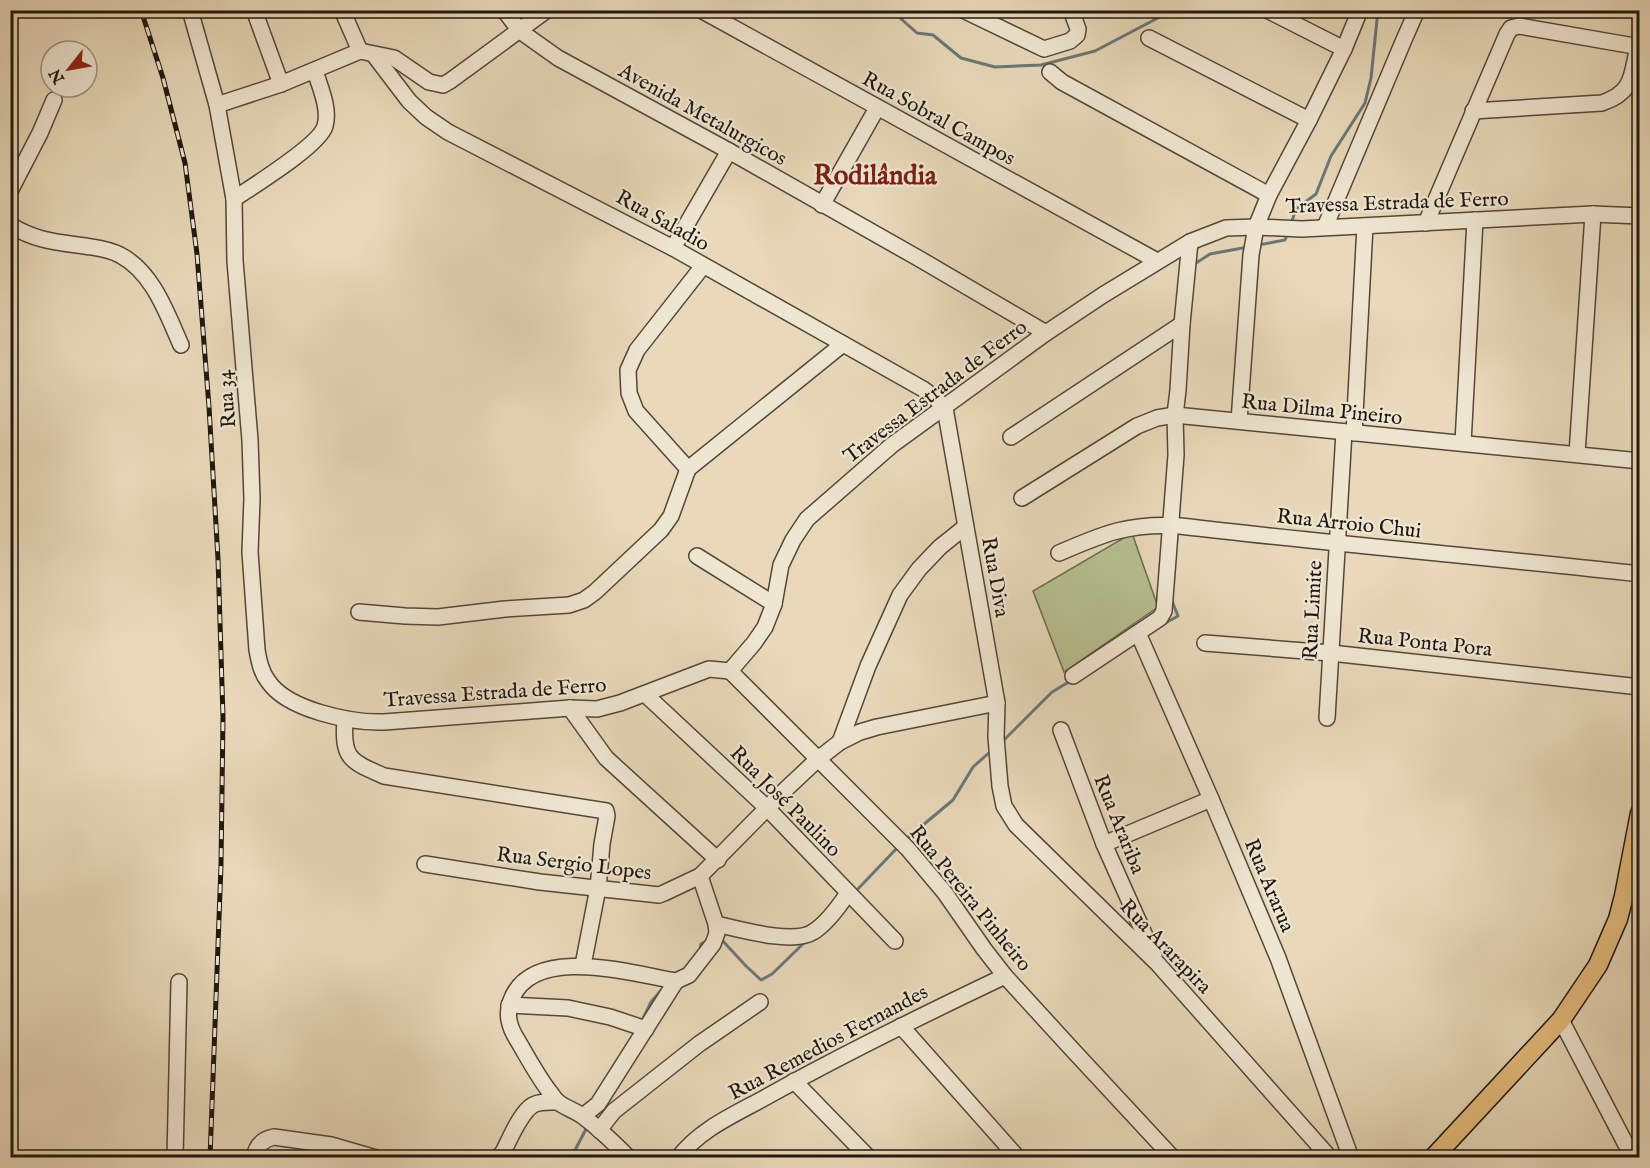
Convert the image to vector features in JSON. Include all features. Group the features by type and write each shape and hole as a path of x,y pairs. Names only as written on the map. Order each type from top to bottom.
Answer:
{"main road":[{"path":"1433,1158 1561,1020 1598,965 1618,919 1640,813"}],"street":[{"path":"190,10 217,105 367,53 394,58 429,82 443,84 547,10"},
{"path":"254,10 281,84"},
{"name":"Rua Saladio","path":"342,10 367,53 409,101 426,117 448,132 673,248 923,389 945,408"},
{"name":"Avenida Metalurgicos","path":"504,10 520,31 558,58 729,151 1046,333"},
{"name":"Rua Sobral Campos","path":"701,10 1157,261"},
{"path":"963,10 1044,48 1071,40 1077,34 1078,29 1071,10"},
{"path":"1267,10 1344,49"},
{"path":"1239,421 1251,255 1255,230 1269,195 1344,49 1360,10"},
{"path":"1325,227 1402,42 1418,10"},
{"path":"1426,223 1473,111 1511,28 1519,26 1639,47 1628,87 1614,99 1602,103 1473,111"},
{"path":"1149,38 1309,120"},
{"path":"234,199 321,136 327,114 315,71"},
{"path":"1050,72 1062,82 1269,195"},
{"path":"10,191 54,100"},
{"name":"Rua 34","path":"217,105 234,199 235,261 250,440 252,499 250,552 260,665 267,681 276,691 318,712 345,719"},
{"path":"822,205 878,108"},
{"path":"673,248 729,151"},
{"path":"1577,454 1593,214"},
{"name":"Travessa Estrada de Ferro","path":"345,719 371,723 570,708 597,709 620,703 710,669 730,671 765,627 774,604 781,565 793,540 807,519 892,445 1046,333 1157,261 1190,242 1226,228 1255,230 1365,226 1593,214 1640,216"},
{"path":"1463,443 1475,220"},
{"path":"10,225 34,238 102,248 121,255 142,272 160,300 181,345"},
{"name":"Rua Limite","path":"1327,718 1336,544 1349,433 1365,226"},
{"path":"1073,676 1160,618 1164,611 1176,454 1182,324 1190,242"},
{"path":"688,469 636,411 629,393 628,370 638,350 703,266"},
{"path":"1011,437 1182,324"},
{"path":"359,612 438,617 505,609 568,605 584,600 661,530 671,516 688,469 843,344"},
{"name":"Rua Diva","path":"945,408 997,703 998,753"},
{"name":"Rua Dilma Pineiro","path":"1022,498 1137,426 1157,418 1178,415 1640,461"},
{"name":"Rua Arroio Chui","path":"1059,553 1113,531 1136,526 1171,526 1640,574"},
{"path":"840,742 868,666 900,595 918,569 965,527"},
{"path":"697,556 774,604"},
{"name":"Rua Ararua","path":"1138,633 1278,958 1351,1158"},
{"name":"Rua Ponta Pora","path":"1205,643 1331,653 1640,687"},
{"name":"Rua Pereira Pinheiro","path":"730,671 908,849 945,893 1005,976 1173,1158"},
{"name":"Rua José Paulino","path":"645,694 767,808 895,940"},
{"name":"Rua Sergio Lopes","path":"425,864 540,882 659,895 700,876 818,759 840,742 877,727 997,703"},
{"path":"570,708 606,758 718,860"},
{"path":"345,719 345,748 353,760 384,776 606,811 608,816 583,965"},
{"name":"Rua Arariba","path":"1061,730 1104,844 1158,964"},
{"name":"Rua Ararapira","path":"998,753 999,786 1005,806 1016,825 1158,964 1330,1158"},
{"path":"1104,844 1211,799"},
{"path":"629,1158 584,1117 558,1102 540,1079 513,1034 508,1019 509,1005 514,992 524,981 547,970 583,965 669,980 689,975 713,944 717,933 700,876"},
{"path":"716,924 768,936 807,935 815,932 851,896"},
{"name":"Rua Remedios Fernandes","path":"678,1158 701,1134 794,1081 1005,976"},
{"path":"584,1117 598,1104 646,1029 669,980"},
{"path":"175,1158 179,982"},
{"path":"598,1129 614,1111 699,1044 760,1002"},
{"path":"509,1005 568,1008 610,1017 646,1029"},
{"path":"1561,1020 1629,1157"},
{"path":"901,1026 1018,1158"},
{"path":"794,1081 869,1158"},
{"path":"498,1158 526,1111 541,1102 558,1102"},
{"path":"254,1158 262,1142 274,1137 331,1145 376,1158"}],"green space":[{"path":"1132,533 1158,607 1064,672 1033,591"}],"waterway":[{"path":"881,10 899,17 917,33 933,35 961,58 995,67 1041,65 1095,51 1173,10"},
{"path":"1291,224 1296,209 1316,194 1331,156 1365,103 1371,78 1378,10"},
{"path":"1258,245 1285,240 1288,233"},
{"path":"1193,265 1210,254 1248,247"},
{"path":"1162,625 1178,616 1172,601"},
{"path":"1001,743 1052,692 1072,680"},
{"path":"905,840 953,800 973,767 991,751"},
{"path":"855,892 898,847"},
{"path":"721,939 761,980 772,974 806,941"},
{"path":"700,951 701,944 708,940"},
{"path":"641,1023 651,1002 665,986"},
{"path":"571,1158 587,1127"}],"railway":[{"path":"141,10 163,78 185,163 197,254 209,407 218,559 223,717 221,865 210,1158"}],"district":[{"name":"Rodilândia","path":"875,175"}]}
